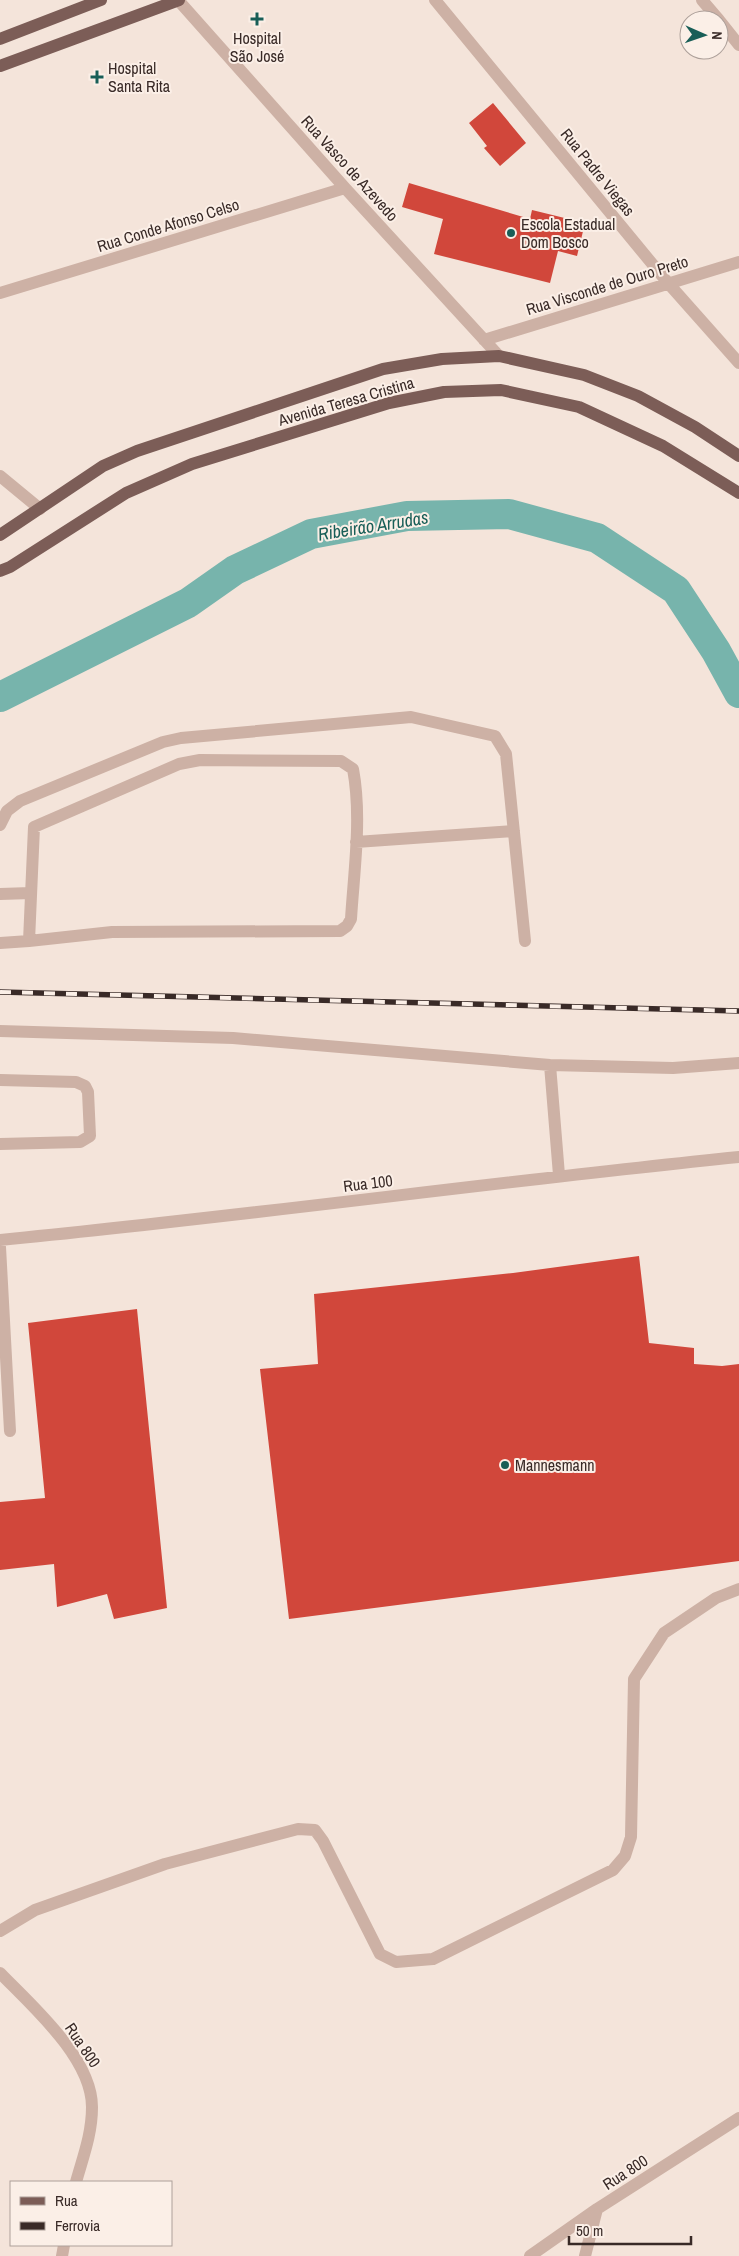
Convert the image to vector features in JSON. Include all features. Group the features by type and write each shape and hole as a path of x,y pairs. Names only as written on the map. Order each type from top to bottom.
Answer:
{"main road":[{"path":"0,40 101,0"},
{"path":"0,66 178,0"},
{"name":"Avenida Teresa Cristina","path":"0,535 103,466 137,451 383,369 442,359 499,356 584,375 638,396 695,427 739,456"},
{"name":"Avenida Teresa Cristina","path":"0,571 126,493 192,464 389,403 444,392 501,390 579,407 663,446 739,493"}],"street":[{"name":"Rua Vasco de Azevedo","path":"178,0 345,188 499,356"},
{"name":"Rua Padre Viegas","path":"435,0 668,283 739,363"},
{"path":"702,0 710,10"},
{"path":"729,32 739,45"},
{"name":"Rua Conde Afonso Celso","path":"0,293 345,188"},
{"name":"Rua Visconde de Ouro Preto","path":"484,340 739,262"},
{"path":"0,476 40,509"},
{"path":"0,825 4,810 163,742 191,737 411,717 496,736 506,754 525,941"},
{"path":"0,943 112,932 340,931 347,926 351,919 356,842 355,781 353,769 341,761 200,760 179,764 34,827 29,940"},
{"path":"356,842 514,831"},
{"path":"0,894 30,894"},
{"path":"0,1031 233,1038 550,1065 673,1068 739,1063"},
{"path":"550,1065 559,1175"},
{"path":"0,1080 76,1082 85,1086 88,1092 90,1136 80,1142 0,1144"},
{"name":"Rua 100","path":"0,1240 262,1213 559,1175 739,1157"},
{"path":"0,1248 10,1432"},
{"path":"0,1931 35,1910 156,1867 298,1829 315,1830 323,1841 380,1954 396,1962 433,1960 613,1870 625,1856 631,1837 634,1679 664,1633 716,1598 739,1589"},
{"name":"Rua 800","path":"0,1973 43,2016 73,2055 87,2080 92,2105 89,2140 76,2181"},
{"name":"Rua 800","path":"530,2256 597,2209 739,2118"},
{"path":"585,2256 597,2209"}],"building":[{"path":"493,103 526,143 500,166 484,148 487,146 469,123"},
{"path":"409,183 530,219 532,210 585,223 577,256 558,251 550,283 434,254 443,219 402,207"},
{"name":"Mannesmann","path":"639,1256 649,1343 694,1348 694,1364 722,1366 739,1364 739,1561 289,1619 260,1369 318,1364 314,1294 513,1273"},
{"path":"137,1309 167,1608 114,1619 107,1594 57,1607 54,1564 0,1570 0,1502 45,1498 28,1323"}],"waterway":[{"name":"Ribeirão Arrudas","path":"0,697 188,603 235,570 311,534 407,516 509,514 597,538 676,590 716,651 739,693"}],"railway":[{"path":"0,992 739,1011"}],"place":[{"name":"Hospital São José","path":"257,19"},
{"name":"Hospital Santa Rita","path":"97,77"},
{"name":"Escola Estadual Dom Bosco","path":"511,233"},
{"name":"Mannesmann","path":"505,1465"}]}
